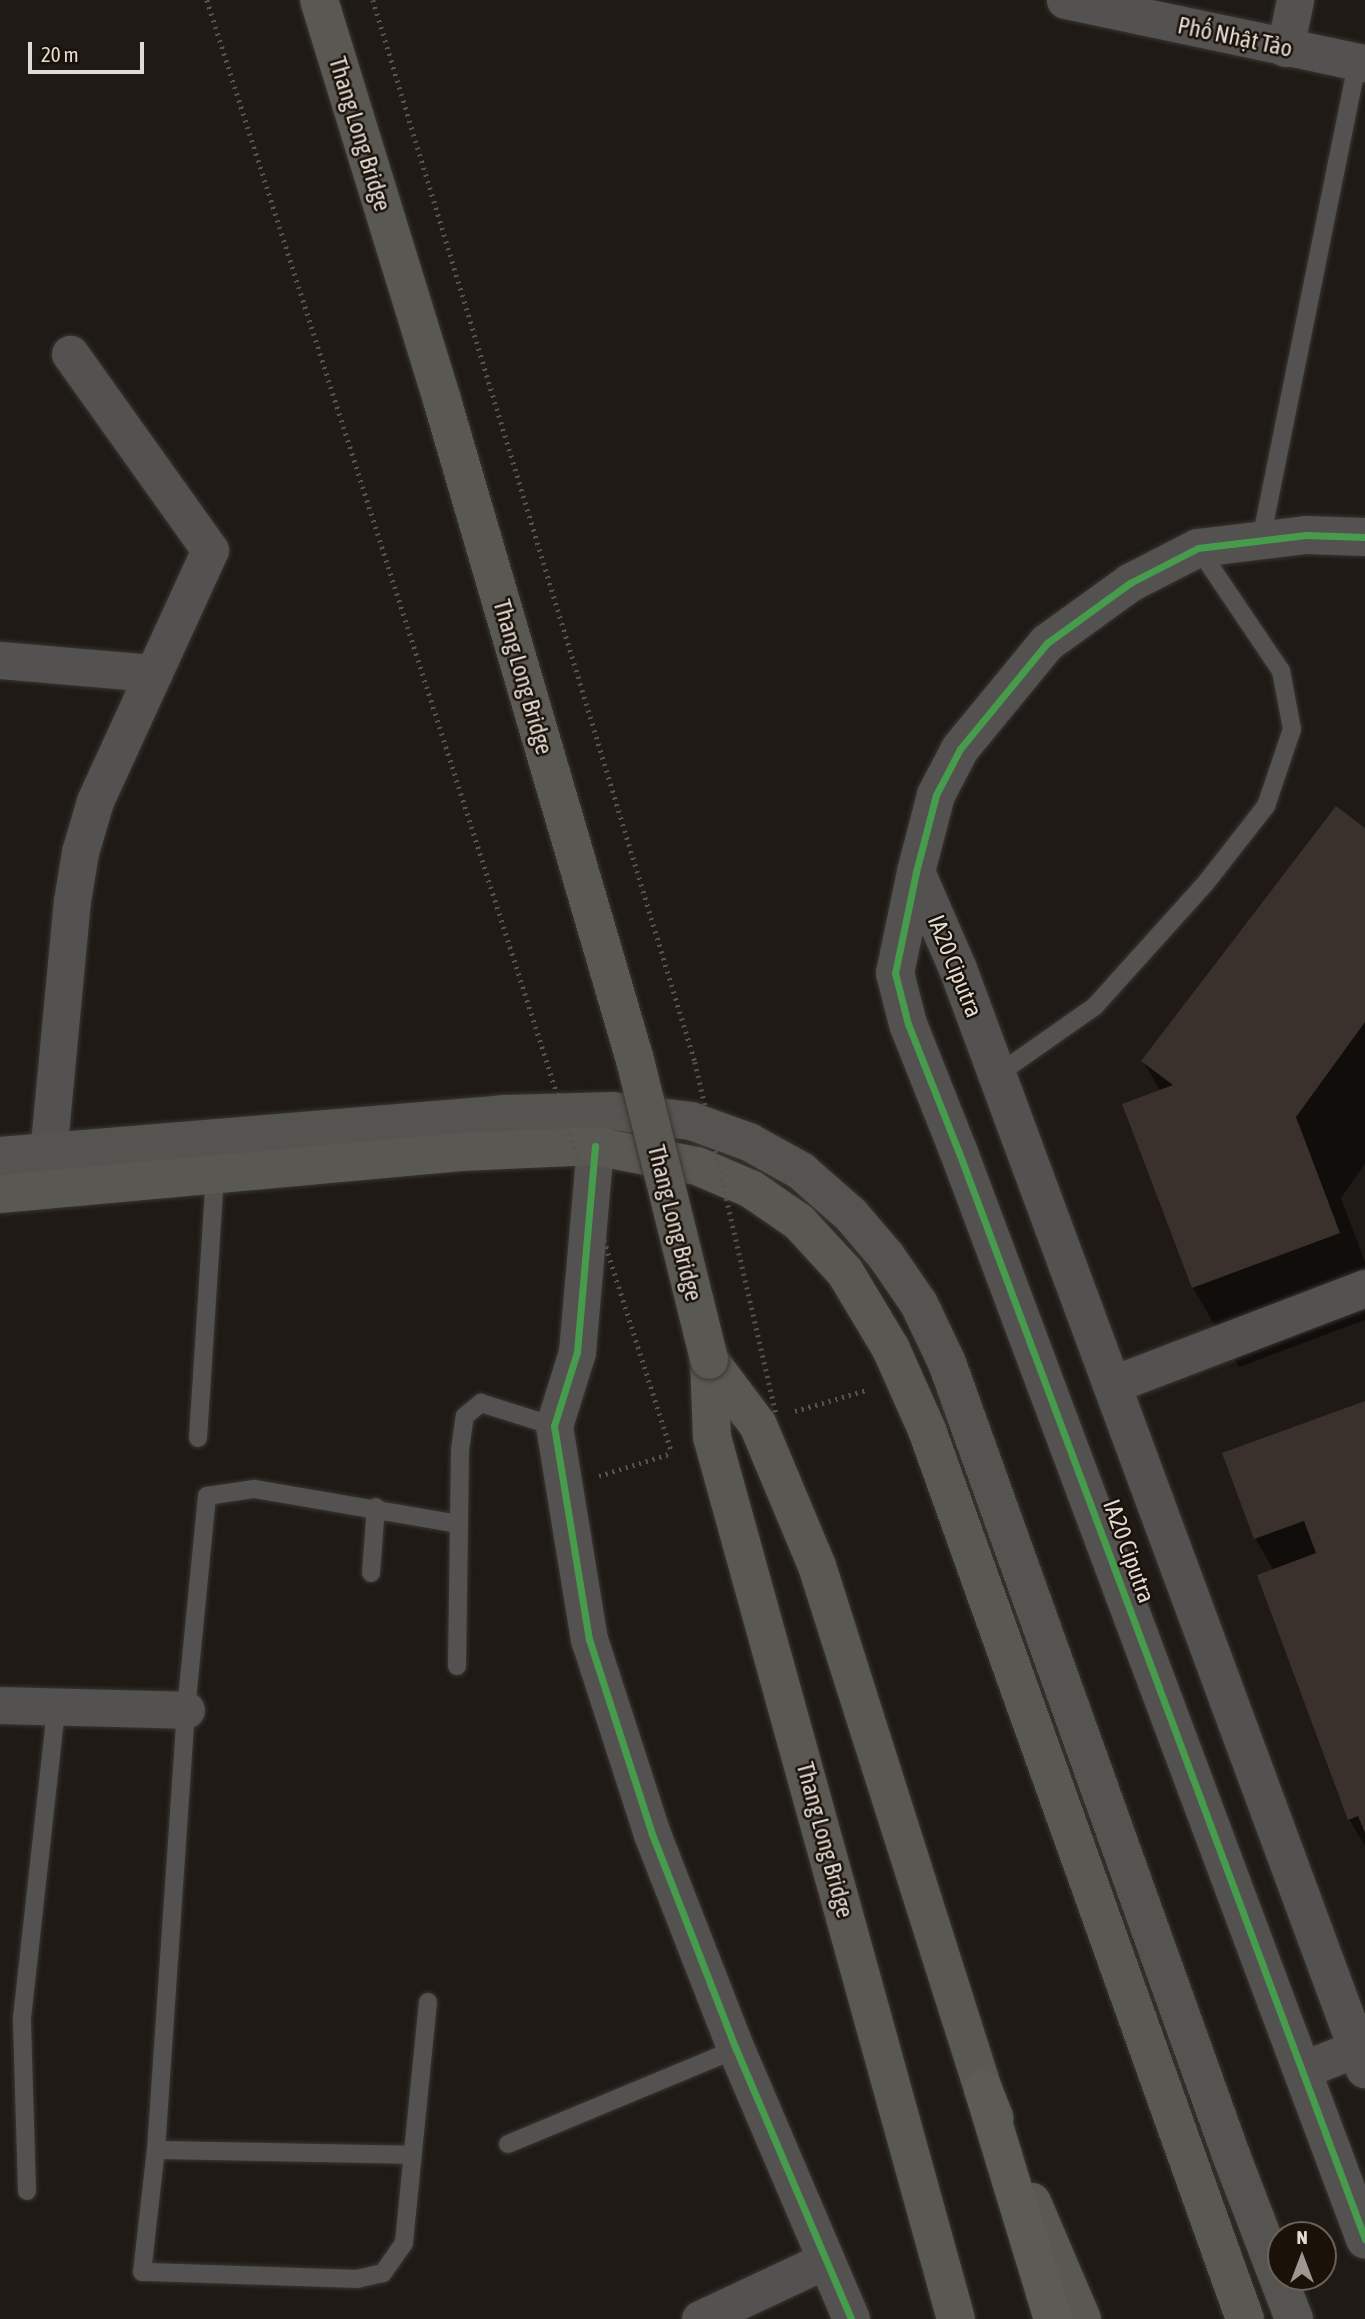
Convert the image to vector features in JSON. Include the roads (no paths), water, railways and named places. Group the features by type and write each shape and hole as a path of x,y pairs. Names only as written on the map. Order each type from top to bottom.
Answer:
{"highway":[{"name":"Thang Long Bridge","path":"320,0 442,400 635,1060 709,1360 712,1437 956,2319"},
{"path":"0,1194 461,1152 595,1146 697,1166 751,1189 799,1222 845,1272 891,1349 927,1430 1245,2319"},
{"name":"Thang Long Bridge","path":"709,1360 758,1425 817,1566 982,2089 1082,2319"},
{"path":"982,2089 1053,2319"}],"main road":[{"path":"0,1156 505,1114 612,1111 691,1121 749,1142 801,1171 851,1215 886,1256 919,1304 947,1363 1231,2155 1294,2319"}],"street":[{"name":"Phố Nhật Tảo","path":"1065,0 1361,62"},
{"path":"1285,48 1295,0"},
{"path":"48,1153 72,901 80,852 95,800 210,550 70,355"},
{"path":"916,872 936,795 960,748 1047,643 1130,583 1198,548 1306,535 1365,537"},
{"path":"0,660 152,673"},
{"name":"IA20 Ciputra","path":"916,872 958,969 1111,1385 1363,2054"},
{"name":"IA20 Ciputra","path":"916,872 895,972 908,1024 958,1150 1365,2239"},
{"path":"595,1146 576,1352 554,1426 589,1639 652,1834 736,2049 851,2319"},
{"path":"1111,1385 1365,1288"},
{"path":"0,1705 186,1710"},
{"path":"1302,2070 1363,2054"},
{"path":"700,2319 826,2260"}],"lane":[{"path":"1261,540 1361,62"},
{"path":"997,1075 1095,1006 1205,884 1266,806 1292,729 1281,671 1198,548"},
{"path":"198,1438 215,1173"},
{"path":"457,1666 460,1450 464,1416 481,1403 554,1426"},
{"path":"428,2002 404,2243 383,2273 358,2278 142,2272 156,2150 186,1710 207,1496 254,1489 376,1507 459,1524"},
{"path":"370,1573 376,1507"},
{"path":"27,2191 22,2018 55,1708"},
{"path":"509,2144 736,2049"},
{"path":"156,2150 413,2155"}]}
